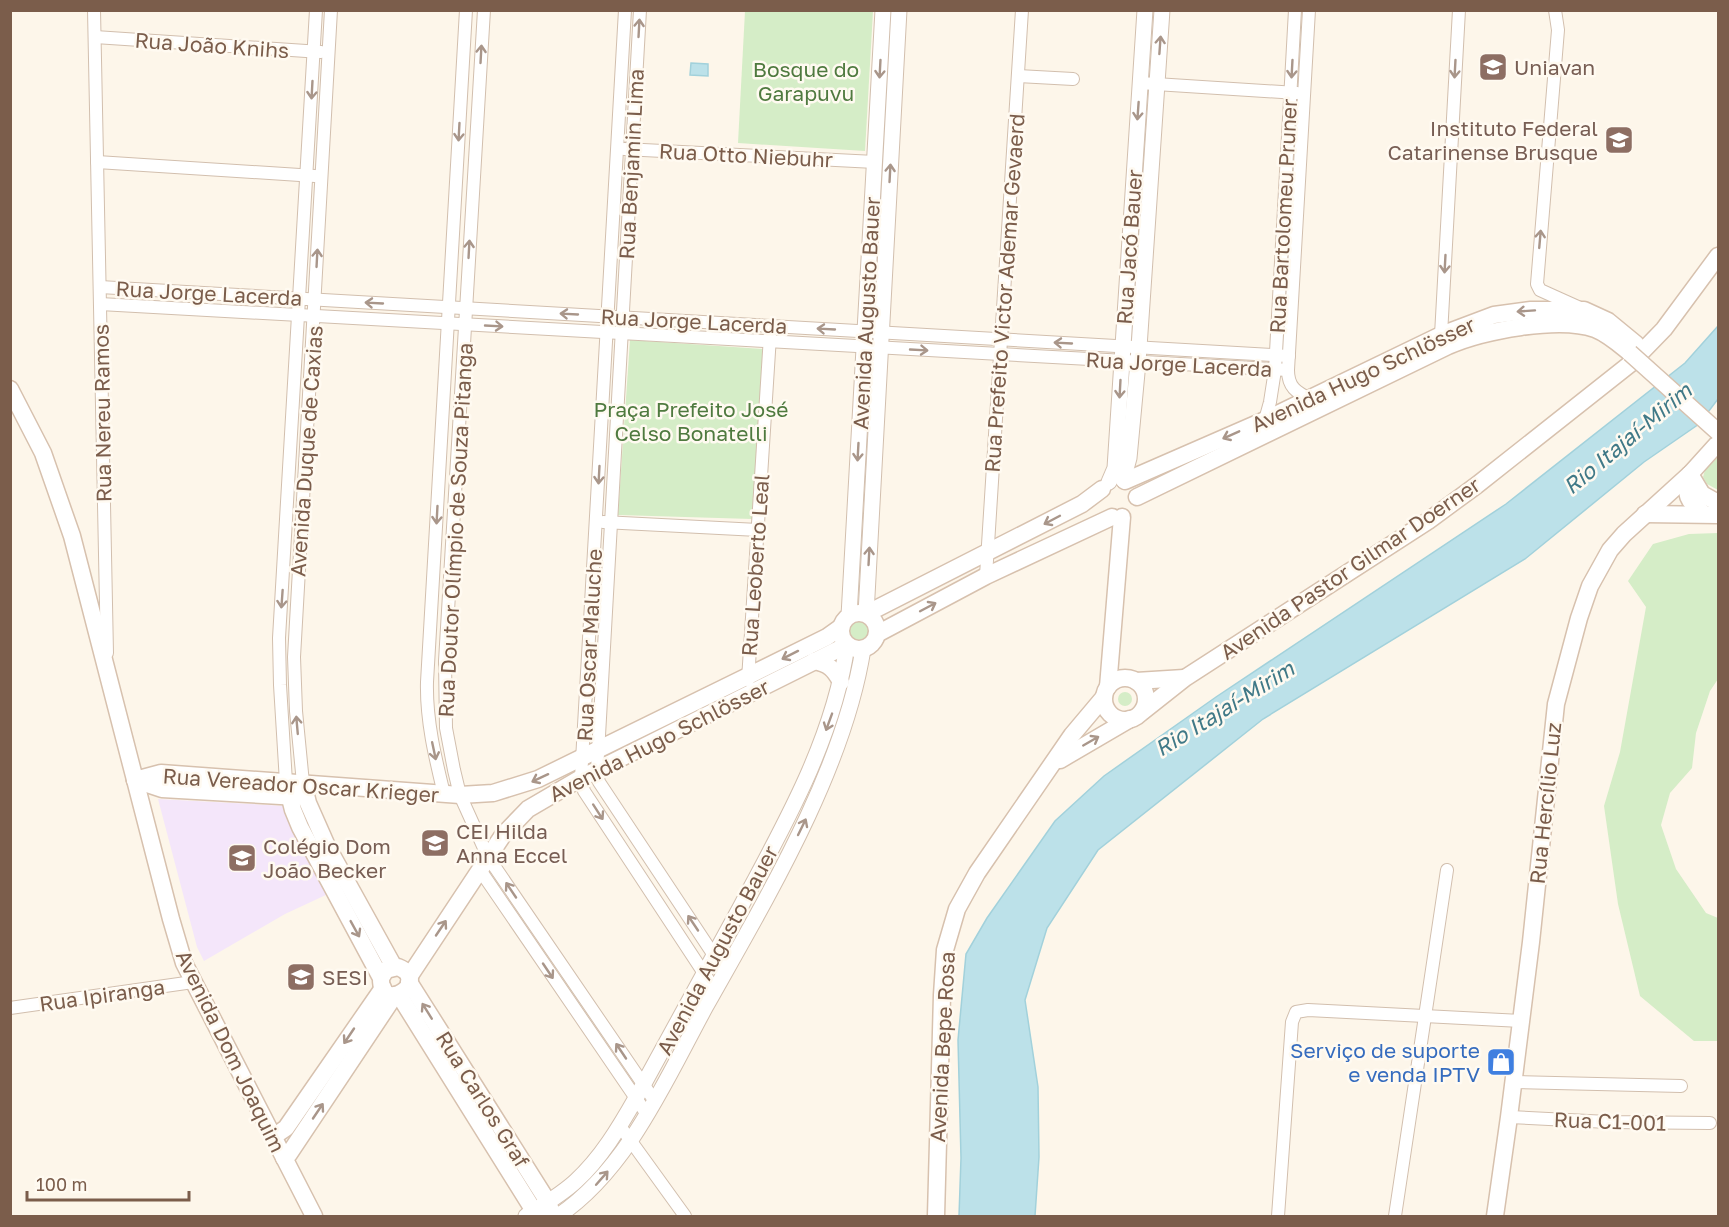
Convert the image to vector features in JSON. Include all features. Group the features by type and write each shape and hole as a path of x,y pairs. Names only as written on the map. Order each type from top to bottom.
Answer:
{"main road":[{"name":"Avenida Pastor Gilmar Doerner","path":"1136,716 1185,678 1428,521 1477,485 1630,364 1664,329 1719,256"},
{"name":"Avenida Hugo Schlösser","path":"452,794 493,794 538,779 827,636 852,619 988,553 1082,504 1115,483 1265,420 1441,335 1494,315 1531,310 1584,310 1608,321 1633,348"},
{"name":"Avenida Hugo Schlösser","path":"1137,497 1448,345 1477,334 1522,327 1583,326 1633,348"},
{"path":"1633,348 1719,419"},
{"path":"1633,348 1719,432"},
{"name":"Avenida Dom Joaquim","path":"10,389 46,463 68,525 179,949 193,982 314,1216"},
{"name":"Rua Hercílio Luz","path":"1495,1216 1521,1021 1558,691 1581,609 1590,586 1610,550 1645,514 1690,474 1719,443"},
{"path":"1690,474 1702,494 1719,503"},
{"path":"1690,474 1686,493 1688,498 1712,514"},
{"path":"877,634 875,622 852,619 842,637 855,647 872,644 877,634 986,576 1117,517 1128,516 1135,508 1137,497 1134,487 1115,483 1100,494 1103,510 1117,517"},
{"path":"1645,514 1712,514"},
{"path":"1112,639 1120,662 1133,680 1142,686 1146,699 1136,716 1119,719 1109,713 1106,692 1112,639 1117,517"},
{"name":"Avenida Hugo Schlösser","path":"396,983 503,835 528,809 581,778 747,697 814,661 855,647"},
{"path":"814,661 825,663 834,669 841,682"},
{"name":"Avenida Pastor Gilmar Doerner","path":"1133,680 1185,678"},
{"path":"1106,692 1118,680 1133,680"},
{"name":"Avenida Bepe Rosa","path":"936,1216 942,986 945,950 950,928 964,893 1072,735 1106,692"},
{"name":"Avenida Bepe Rosa","path":"1054,764 1136,716"},
{"name":"Rua Vereador Oscar Krieger","path":"135,780 162,789 452,794"},
{"name":"Rua Carlos Graf","path":"296,790 300,827 341,887 396,983 512,1160 551,1209"},
{"path":"273,1137 286,1128 396,983"},
{"path":"284,1158 289,1154 396,983"},
{"name":"Rua Carlos Graf","path":"512,1160 533,1215"}],"street":[{"name":"Rua Nereu Ramos","path":"94,10 107,672"},
{"name":"Avenida Duque de Caxias","path":"296,790 279,657 316,10"},
{"name":"Avenida Duque de Caxias","path":"296,790 294,657 331,10"},
{"name":"Rua Doutor Olímpio de Souza Pitanga","path":"466,10 426,696 429,724 452,794 484,864 531,945 572,1005 636,1098 650,1106"},
{"name":"Rua Doutor Olímpio de Souza Pitanga","path":"452,794 446,728 445,661 484,10"},
{"name":"Rua Benjamin Lima","path":"607,332 625,10"},
{"name":"Rua Benjamin Lima","path":"622,333 640,10"},
{"name":"Avenida Augusto Bauer","path":"852,619 857,477 883,10"},
{"name":"Avenida Augusto Bauer","path":"852,619 873,478 899,10"},
{"name":"Rua Prefeito Victor Ademar Gevaerd","path":"986,576 1022,10"},
{"name":"Rua Jacó Bauer","path":"1115,483 1145,10"},
{"name":"Rua Jacó Bauer","path":"1115,483 1129,458 1162,10"},
{"name":"Rua Bartolomeu Pruner","path":"1265,420 1275,369 1295,10"},
{"name":"Rua Bartolomeu Pruner","path":"1288,370 1309,10"},
{"path":"1441,335 1459,10"},
{"path":"1555,10 1558,30 1537,284 1540,290 1584,310"},
{"name":"Rua João Knihs","path":"95,37 329,52"},
{"path":"623,50 638,51"},
{"path":"1018,76 1073,79"},
{"path":"1140,83 1304,94"},
{"path":"461,98 478,98"},
{"name":"Rua Otto Niebuhr","path":"617,149 874,162"},
{"path":"97,162 322,177"},
{"path":"455,195 473,196"},
{"path":"1132,208 1149,208"},
{"path":"872,211 888,212"},
{"path":"612,243 627,244"},
{"path":"870,244 886,244"},
{"path":"1282,247 1295,247"},
{"name":"Rua Jorge Lacerda","path":"100,287 771,326 1001,354 1122,353"},
{"path":"204,310 206,293"},
{"name":"Rua Jorge Lacerda","path":"100,304 770,341 865,339"},
{"name":"Rua Leoberto Leal","path":"747,697 771,326"},
{"name":"Rua Oscar Maluche","path":"607,332 581,778 584,791 716,990"},
{"name":"Rua Oscar Maluche","path":"622,333 597,771 599,782 725,972"},
{"name":"Rua Jorge Lacerda","path":"881,340 1002,339 1288,370"},
{"name":"Rua Jorge Lacerda","path":"1138,354 1289,356"},
{"path":"1288,370 1290,385 1295,391 1310,399"},
{"path":"604,373 619,374"},
{"path":"293,407 308,407"},
{"path":"10,415 29,424"},
{"path":"441,446 458,447"},
{"path":"857,477 873,478"},
{"path":"596,521 758,530"},
{"path":"285,541 300,541"},
{"path":"434,558 451,559"},
{"path":"591,610 606,611"},
{"name":"Avenida Augusto Bauer","path":"533,1215 551,1209 577,1181 620,1125 644,1084 770,853 810,768 855,647"},
{"name":"Avenida Augusto Bauer","path":"558,1216 591,1190 632,1139 716,990 785,860 825,775 853,699 855,647"},
{"path":"279,657 294,657"},
{"path":"428,659 445,661"},
{"path":"810,768 825,775"},
{"path":"770,853 785,860"},
{"path":"638,873 653,863"},
{"name":"Rua Doutor Olímpio de Souza Pitanga","path":"484,864 542,936 644,1084 650,1106"},
{"path":"1395,1216 1447,870"},
{"path":"531,945 542,936"},
{"name":"Rua Ipiranga","path":"10,1008 193,982"},
{"path":"572,1005 583,996"},
{"path":"1278,1216 1292,1022 1296,1012 1308,1010 1521,1021"},
{"path":"1513,1082 1681,1086"},
{"name":"Rua C1-001","path":"1509,1117 1710,1123"},
{"path":"620,1125 685,1216"}],"shaded area":[{"name":"Colégio Dom João Becker","path":"158,799 286,806 328,894 285,914 204,961 197,947"}],"green space":[{"name":"Bosque do Garapuvu","path":"745,11 873,11 865,151 738,143"},
{"name":"Praça Prefeito José Celso Bonatelli","path":"630,340 763,349 752,519 618,515"},
{"path":"1718,457 1718,490 1707,484 1703,477 1705,470"},
{"path":"1718,533 1718,679 1710,691 1696,733 1692,768 1670,793 1661,825 1676,869 1706,913 1718,918 1718,1041 1694,1041 1640,996 1618,904 1604,806 1620,752 1646,607 1628,581 1653,544 1689,534"},
{"path":"854,621 862,621 869,628 869,636 862,643 854,643 847,636 847,628"},
{"path":"1122,692 1128,692 1132,699 1128,706 1122,706 1118,702 1118,696"}],"water":[{"path":"691,63 708,64 708,76 690,75"},
{"name":"Rio Itajaí-Mirim","path":"1718,326 1718,399 1699,424 1644,462 1525,559 1263,719 1098,850 1047,928 1025,1000 1038,1087 1039,1157 1035,1216 959,1216 961,1158 958,1040 966,954 987,918 1055,821 1104,776 1216,697 1506,504 1685,363"}],"place":[{"name":"Uniavan","path":"1493,67"},
{"name":"Instituto Federal Catarinense Brusque","path":"1619,140"},
{"name":"CEI Hilda Anna Eccel","path":"435,843"},
{"name":"Colégio Dom João Becker","path":"242,858"},
{"name":"SESI","path":"301,977"},
{"name":"Serviço de suporte e venda IPTV","path":"1501,1062"}]}
